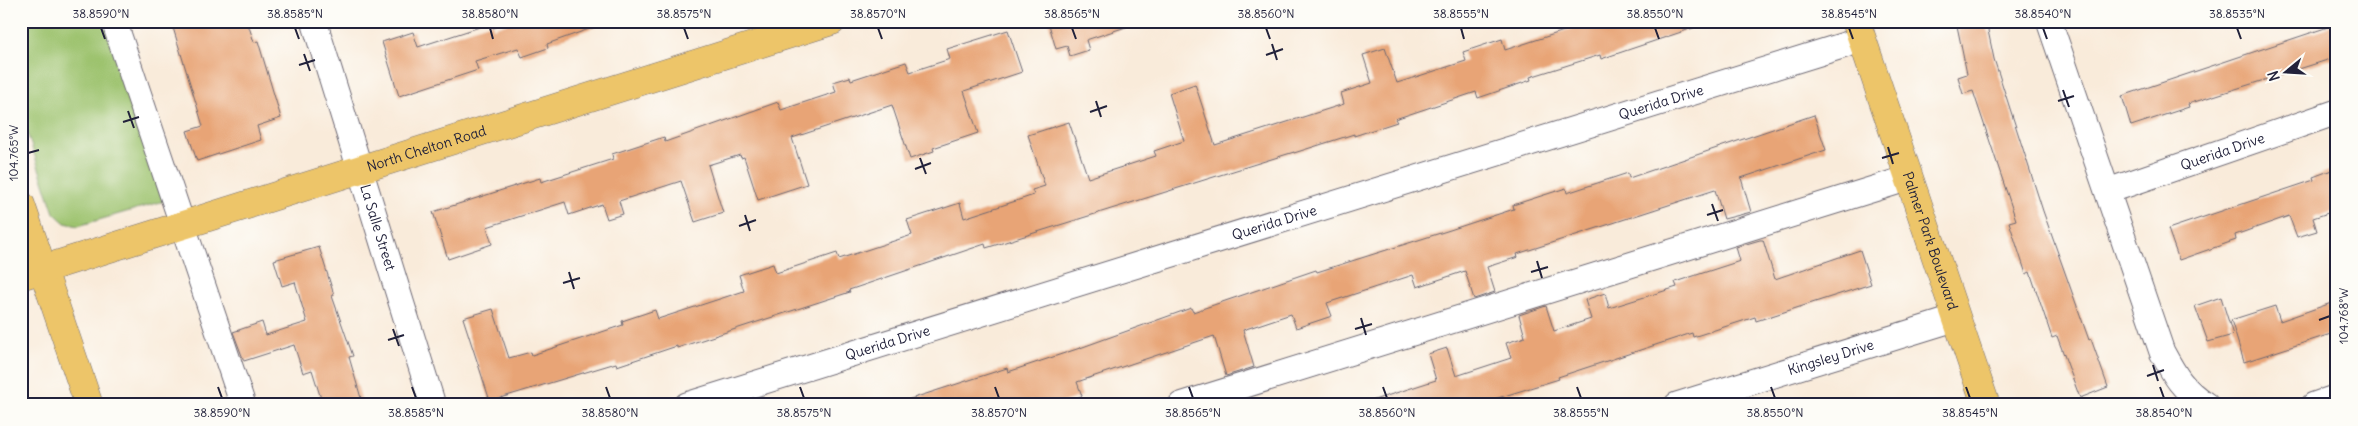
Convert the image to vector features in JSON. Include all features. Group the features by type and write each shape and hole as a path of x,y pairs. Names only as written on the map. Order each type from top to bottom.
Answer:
{"main road":[{"name":"North Chelton Road","path":"32,272 832,21"},
{"name":"Palmer Park Boulevard","path":"1859,30 1986,405"},
{"path":"21,205 32,272 89,405"}],"street":[{"path":"114,21 243,405"},
{"name":"La Salle Street","path":"314,21 433,405"},
{"path":"2050,21 2162,352 2174,375 2189,394 2206,405"},
{"name":"Querida Drive","path":"687,405 1859,30"},
{"name":"Querida Drive","path":"2108,191 2337,112"},
{"path":"1181,405 1909,178"},
{"name":"Kingsley Drive","path":"1678,405 1956,318"},
{"path":"2314,405 2337,397"}],"green space":[{"path":"21,21 110,21 171,199 78,226 65,223 54,213 21,115"}],"building":[{"path":"171,21 247,21 254,42 258,41 281,118 257,126 261,140 197,161 187,131 203,126"},
{"path":"514,21 603,21 603,24 547,44 548,48 522,57 518,48 475,61 478,70 399,96 382,42 413,32 418,47 492,23 493,28"},
{"path":"1048,21 1132,21 1132,25 1086,40 1089,50 1070,56 1067,46 1056,49"},
{"path":"1595,21 1701,21 1702,25 1601,59 1600,55 1530,77 1531,80 1478,98 1476,92 1395,119 1397,122 1354,136 1354,134 1294,152 986,248 985,244 849,290 850,292 677,348 677,346 617,366 616,363 490,401 463,318 493,309 509,358 531,352 532,355 623,325 622,321 655,310 658,319 744,291 739,275 773,264 776,273 837,253 839,259 912,235 907,220 960,203 964,218 1034,195 1032,190 1045,186 1028,135 1069,122 1088,178 1156,156 1154,151 1184,141 1169,93 1195,84 1215,145 1344,104 1341,93 1372,83 1363,55 1385,48 1397,83 1466,61 1463,52 1502,39 1505,50"},
{"path":"1956,21 1986,21 1994,59 2043,211 2089,340 2091,339 2108,387 2080,398 2057,336 2052,338 2030,272 2026,274 2009,222 2016,220 1973,91 1963,94 1958,77 1967,74"},
{"path":"2337,24 2337,57 2188,104 2189,107 2131,126 2122,96"},
{"path":"1008,30 1022,72 964,91 978,133 933,148 934,151 910,159 892,105 792,138 807,184 758,200 744,157 741,158 740,155 708,165 723,213 695,222 681,181 619,201 623,214 607,219 602,204 569,215 565,202 487,227 492,244 448,259 433,212 540,178 541,182 613,159 612,154 664,137 665,142 778,102 781,110 836,92 833,82 850,77 851,80 906,62 910,72 950,59 947,49"},
{"path":"1814,115 1826,150 1741,178 1751,212 1724,219 1715,190 1517,254 1518,257 1487,267 1495,292 1474,299 1465,271 1417,287 1413,275 1327,303 1332,316 1296,328 1291,314 1243,330 1254,367 1226,376 1214,336 1077,382 1082,396 1054,405 1033,405 1032,400 1017,405 905,405 904,401 1007,368 1008,372 1191,308 1193,312 1316,270 1317,272 1450,230 1514,209 1513,205 1566,188 1567,193 1628,173 1629,178"},
{"path":"2337,168 2337,210 2313,218 2317,231 2297,237 2289,216 2235,235 2236,240 2179,260 2168,229 2314,180 2313,177"},
{"path":"1763,240 1775,279 1860,250 1871,284 1756,321 1755,317 1693,337 1692,333 1558,377 1559,379 1475,405 1371,405 1371,401 1436,380 1428,354 1447,348 1456,376 1511,358 1506,343 1525,337 1519,315 1546,306 1554,331 1591,319 1585,300 1605,293 1609,308 1677,287 1675,282 1740,261 1736,247"},
{"path":"319,247 334,295 332,296 353,356 349,357 363,405 323,405 312,370 303,373 294,345 244,361 233,332 262,322 266,335 307,322 295,282 282,286 274,260"},
{"path":"2221,297 2233,335 2208,342 2195,306"},
{"path":"2337,301 2337,332 2244,362 2231,320 2275,306 2280,321"}]}
